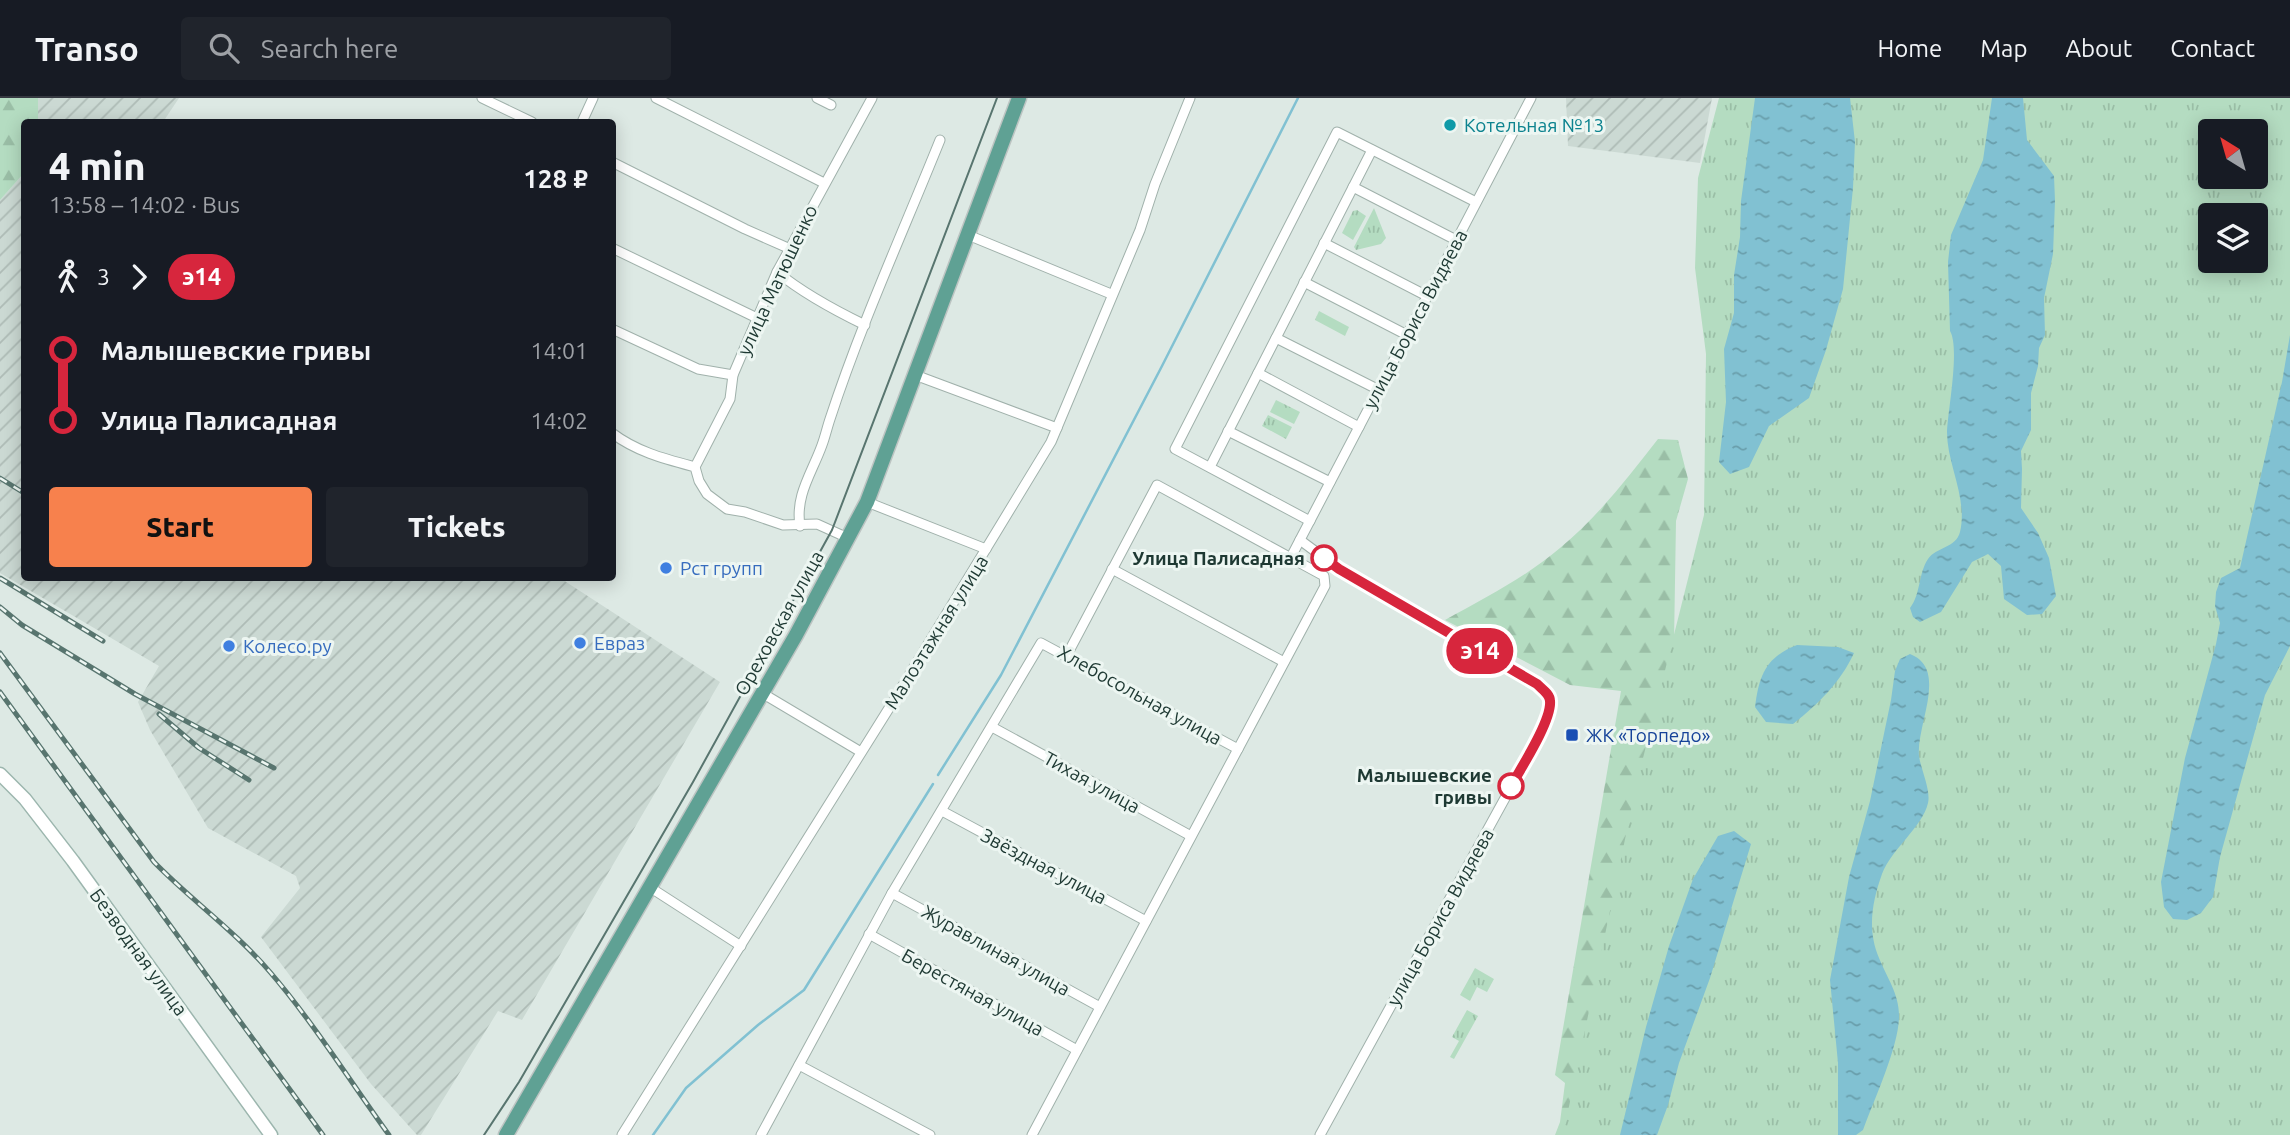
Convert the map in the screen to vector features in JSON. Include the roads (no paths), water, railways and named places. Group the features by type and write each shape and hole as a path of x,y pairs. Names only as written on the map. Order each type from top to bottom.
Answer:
{"main road":[{"name":"Ореховская улица","path":"506,1135 651,888 867,502 1018,98"},
{"name":"Безводная улица","path":"0,774 25,799 73,861 271,1135"}],"street":[{"path":"482,98 526,119"},
{"path":"583,119 593,98"},
{"path":"656,98 824,183"},
{"path":"817,98 831,105"},
{"name":"улица Матюшенко","path":"695,467 730,399 733,375 788,248 872,98"},
{"name":"Малоэтажная улица","path":"622,1135 1051,442 1140,230 1155,184 1190,98"},
{"name":"улица Бориса Видяева","path":"1291,558 1531,98"},
{"path":"1310,521 1175,449 1337,132 1476,202"},
{"path":"800,526 797,511 800,498 823,444 865,325 940,140"},
{"path":"1210,467 1372,150"},
{"path":"616,164 788,248"},
{"path":"1353,187 1457,240"},
{"path":"968,235 1111,294"},
{"path":"1324,243 1427,296"},
{"path":"616,250 757,318"},
{"path":"777,272 808,295 865,325"},
{"path":"1304,282 1407,335"},
{"path":"616,331 698,369 733,375"},
{"path":"1276,338 1379,390"},
{"path":"1258,373 1359,427"},
{"path":"915,375 1057,428"},
{"path":"1228,431 1330,482"},
{"path":"616,436 626,444 657,457 695,467 707,494 719,505 783,525 817,524 848,538"},
{"path":"1032,1135 1326,580 1324,576 1157,485 1067,654"},
{"path":"867,502 986,549"},
{"name":"улица Бориса Видяева","path":"1300,540 1339,569 1537,684 1548,694 1551,702 1544,727 1320,1135"},
{"path":"1112,569 1284,663"},
{"name":"Хлебосольная улица","path":"992,727 1041,643 1067,654 1238,749"},
{"path":"762,693 860,752"},
{"path":"761,1135 869,934 992,727"},
{"name":"Тихая улица","path":"992,727 1191,836"},
{"name":"Звёздная улица","path":"942,811 1146,920"},
{"path":"651,888 741,946"},
{"name":"Журавлиная улица","path":"892,894 1100,1007"},
{"name":"Берестяная улица","path":"869,934 1077,1050"},
{"path":"799,1065 930,1135"}],"water":[{"path":"1755,98 1850,98 1855,142 1853,188 1843,289 1809,398 1769,426 1749,467 1730,474 1719,462 1726,402 1724,349 1734,313 1734,275 1740,237 1741,201"},
{"path":"1992,98 2023,98 2027,140 2054,176 2053,254 2044,298 2045,335 2039,348 2038,366 2031,393 2031,430 2021,451 2021,508 2038,533 2049,558 2056,596 2042,614 2027,615 2004,599 2001,566 1988,554 1972,562 1941,612 1920,622 1913,617 1910,608 1925,565 1932,555 1958,537 1962,519 1947,432 1954,351 1950,331 1948,262 1951,235 1983,160"},
{"path":"2290,335 2290,646 2265,695 2220,857 2213,897 2201,913 2187,920 2173,919 2164,907 2161,882 2185,758 2220,623 2215,606 2216,592 2221,578 2240,568"},
{"path":"1797,645 1838,647 1854,653 1828,692 1793,724 1766,722 1755,707 1762,676 1771,661"},
{"path":"1910,654 1921,661 1927,672 1929,685 1919,756 1929,798 1920,821 1893,855 1882,874 1872,916 1875,948 1899,1010 1898,1030 1863,1130 1856,1135 1838,1135 1838,1063 1830,980 1849,877 1870,801 1895,671 1900,659"},
{"path":"1734,831 1751,844 1710,978 1679,1063 1657,1135 1620,1135 1669,946 1693,879 1718,836"}],"waterway":[{"path":"938,775 1001,675 1298,98"},
{"path":"653,1135 686,1088 758,1025 804,990 933,784"}],"tram line":[{"path":"484,1135 519,1082 693,782 832,530 997,98"}],"railway":[{"path":"0,478 21,491"},
{"path":"0,578 103,641"},
{"path":"0,607 22,625 135,694 274,768"},
{"path":"0,653 154,862 270,972 316,1031 389,1135"},
{"path":"0,692 323,1135"},
{"path":"159,714 199,748 249,780"}],"place":[{"name":"Котельная №13","path":"1450,125"},
{"name":"Улица Палисадная","path":"1324,558"},
{"name":"Рст групп","path":"666,568"},
{"name":"Евраз","path":"580,643"},
{"name":"Колесо.ру","path":"229,646"},
{"name":"ЖК «Торпедо»","path":"1572,735"},
{"name":"Малышевские гривы","path":"1511,786"}]}
